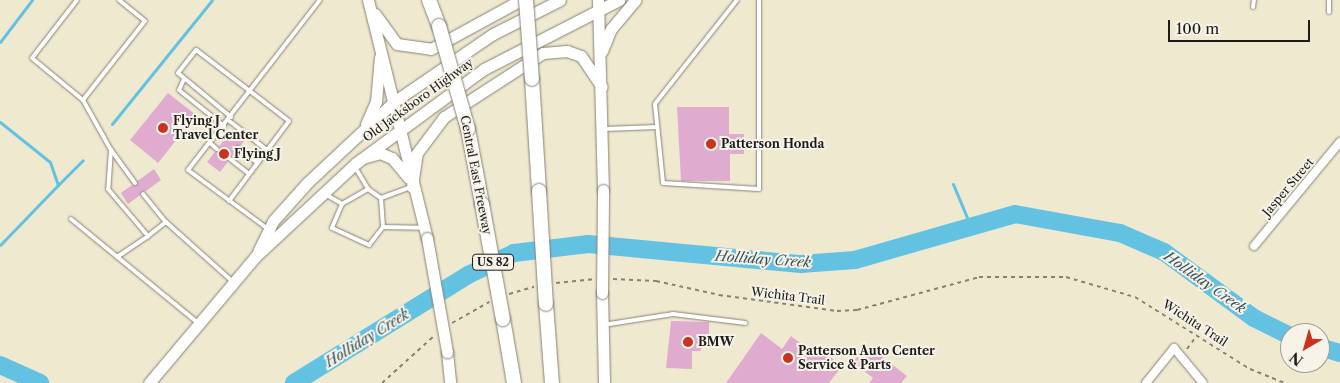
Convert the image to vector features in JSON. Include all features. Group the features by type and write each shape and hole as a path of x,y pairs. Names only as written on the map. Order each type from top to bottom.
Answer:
{"highway":[{"name":"Central East Freeway","path":"431,0 468,129 514,383"},
{"path":"526,0 552,383"}],"main road":[{"path":"370,4 397,44 431,49 521,0"},
{"name":"Old Jacksboro Highway","path":"256,256 269,230 365,126 395,101 493,34 560,0"},
{"name":"Old Jacksboro Highway","path":"149,383 256,256 358,161 400,128 484,69 599,4 619,0"},
{"path":"601,55 611,29 635,0"},
{"path":"370,4 395,101 411,183 425,233 447,352 450,383"},
{"path":"599,4 604,129 602,294 604,383"},
{"path":"365,126 376,102 381,48"},
{"path":"411,183 417,153 444,116 543,53 567,51 580,56 602,87"},
{"path":"358,161 380,153 392,158 411,183"}],"street":[{"name":"Jasper Street","path":"1254,246 1340,142"},
{"path":"1146,383 1174,348 1183,354 1203,383"}],"lane":[{"path":"77,0 32,58 83,100 111,150 135,183"},
{"path":"83,100 145,21 119,0"},
{"path":"269,230 188,170 320,0"},
{"path":"737,0 655,104 663,184 759,189 759,0"},
{"path":"1254,0 1254,7"},
{"path":"1329,0 1329,12"},
{"path":"229,201 289,122 196,50 178,73 267,150"},
{"path":"184,79 179,90 224,126"},
{"path":"604,129 657,127"},
{"path":"219,132 226,138"},
{"path":"210,143 217,149"},
{"path":"238,148 258,163"},
{"path":"111,150 108,189 148,236"},
{"path":"230,159 249,174"},
{"path":"358,161 368,189 381,198"},
{"path":"381,198 411,183"},
{"path":"368,189 342,204 332,228 368,245 383,227 381,198"},
{"path":"322,193 342,204"},
{"path":"143,194 166,222 233,282"},
{"path":"70,219 198,324"},
{"path":"117,257 166,222"},
{"path":"383,227 425,233"},
{"path":"604,325 673,314 744,323"}],"path":[{"name":"Wichita Trail","path":"548,285 583,278 656,281 719,295 837,311 857,310 979,277 1046,276 1075,279 1127,294 1250,369 1284,383"},
{"path":"506,295 539,286"},
{"path":"445,328 498,298"},
{"path":"382,383 437,333"},
{"path":"1183,354 1197,335"}],"building":[{"name":"Flying J Travel Center","path":"168,93 196,115 158,163 130,140"},
{"name":"Patterson Honda","path":"677,107 729,107 729,134 744,134 744,154 730,154 730,181 681,181"},
{"name":"Flying J","path":"231,131 244,141 220,172 207,162"},
{"path":"154,169 161,180 128,204 121,193"},
{"name":"BMW","path":"671,321 709,322 709,336 700,351 692,351 692,369 666,368"},
{"name":"Patterson Auto Center Service & Parts","path":"761,333 782,349 791,336 809,350 814,345 842,366 829,383 726,383"},
{"path":"867,345 907,376 901,383 869,383 873,378 853,362"}],"waterway":[{"path":"0,42 32,0"},
{"path":"112,124 212,0"},
{"path":"0,122 50,162 58,185 0,245"},
{"path":"58,185 83,160"},
{"path":"953,184 971,227"},
{"name":"Holliday Creek","path":"294,383 468,275 514,253 588,244 801,264 855,260 1015,214 1120,233 1164,252 1254,318 1280,331"},
{"name":"Holliday Creek","path":"1330,350 1340,353"},
{"name":"Holliday Creek","path":"0,365 40,383"}],"place":[{"name":"Flying J Travel Center","path":"163,128"},
{"name":"Patterson Honda","path":"711,144"},
{"name":"Flying J","path":"224,154"},
{"name":"BMW","path":"688,342"},
{"name":"Patterson Auto Center Service & Parts","path":"788,358"}]}
